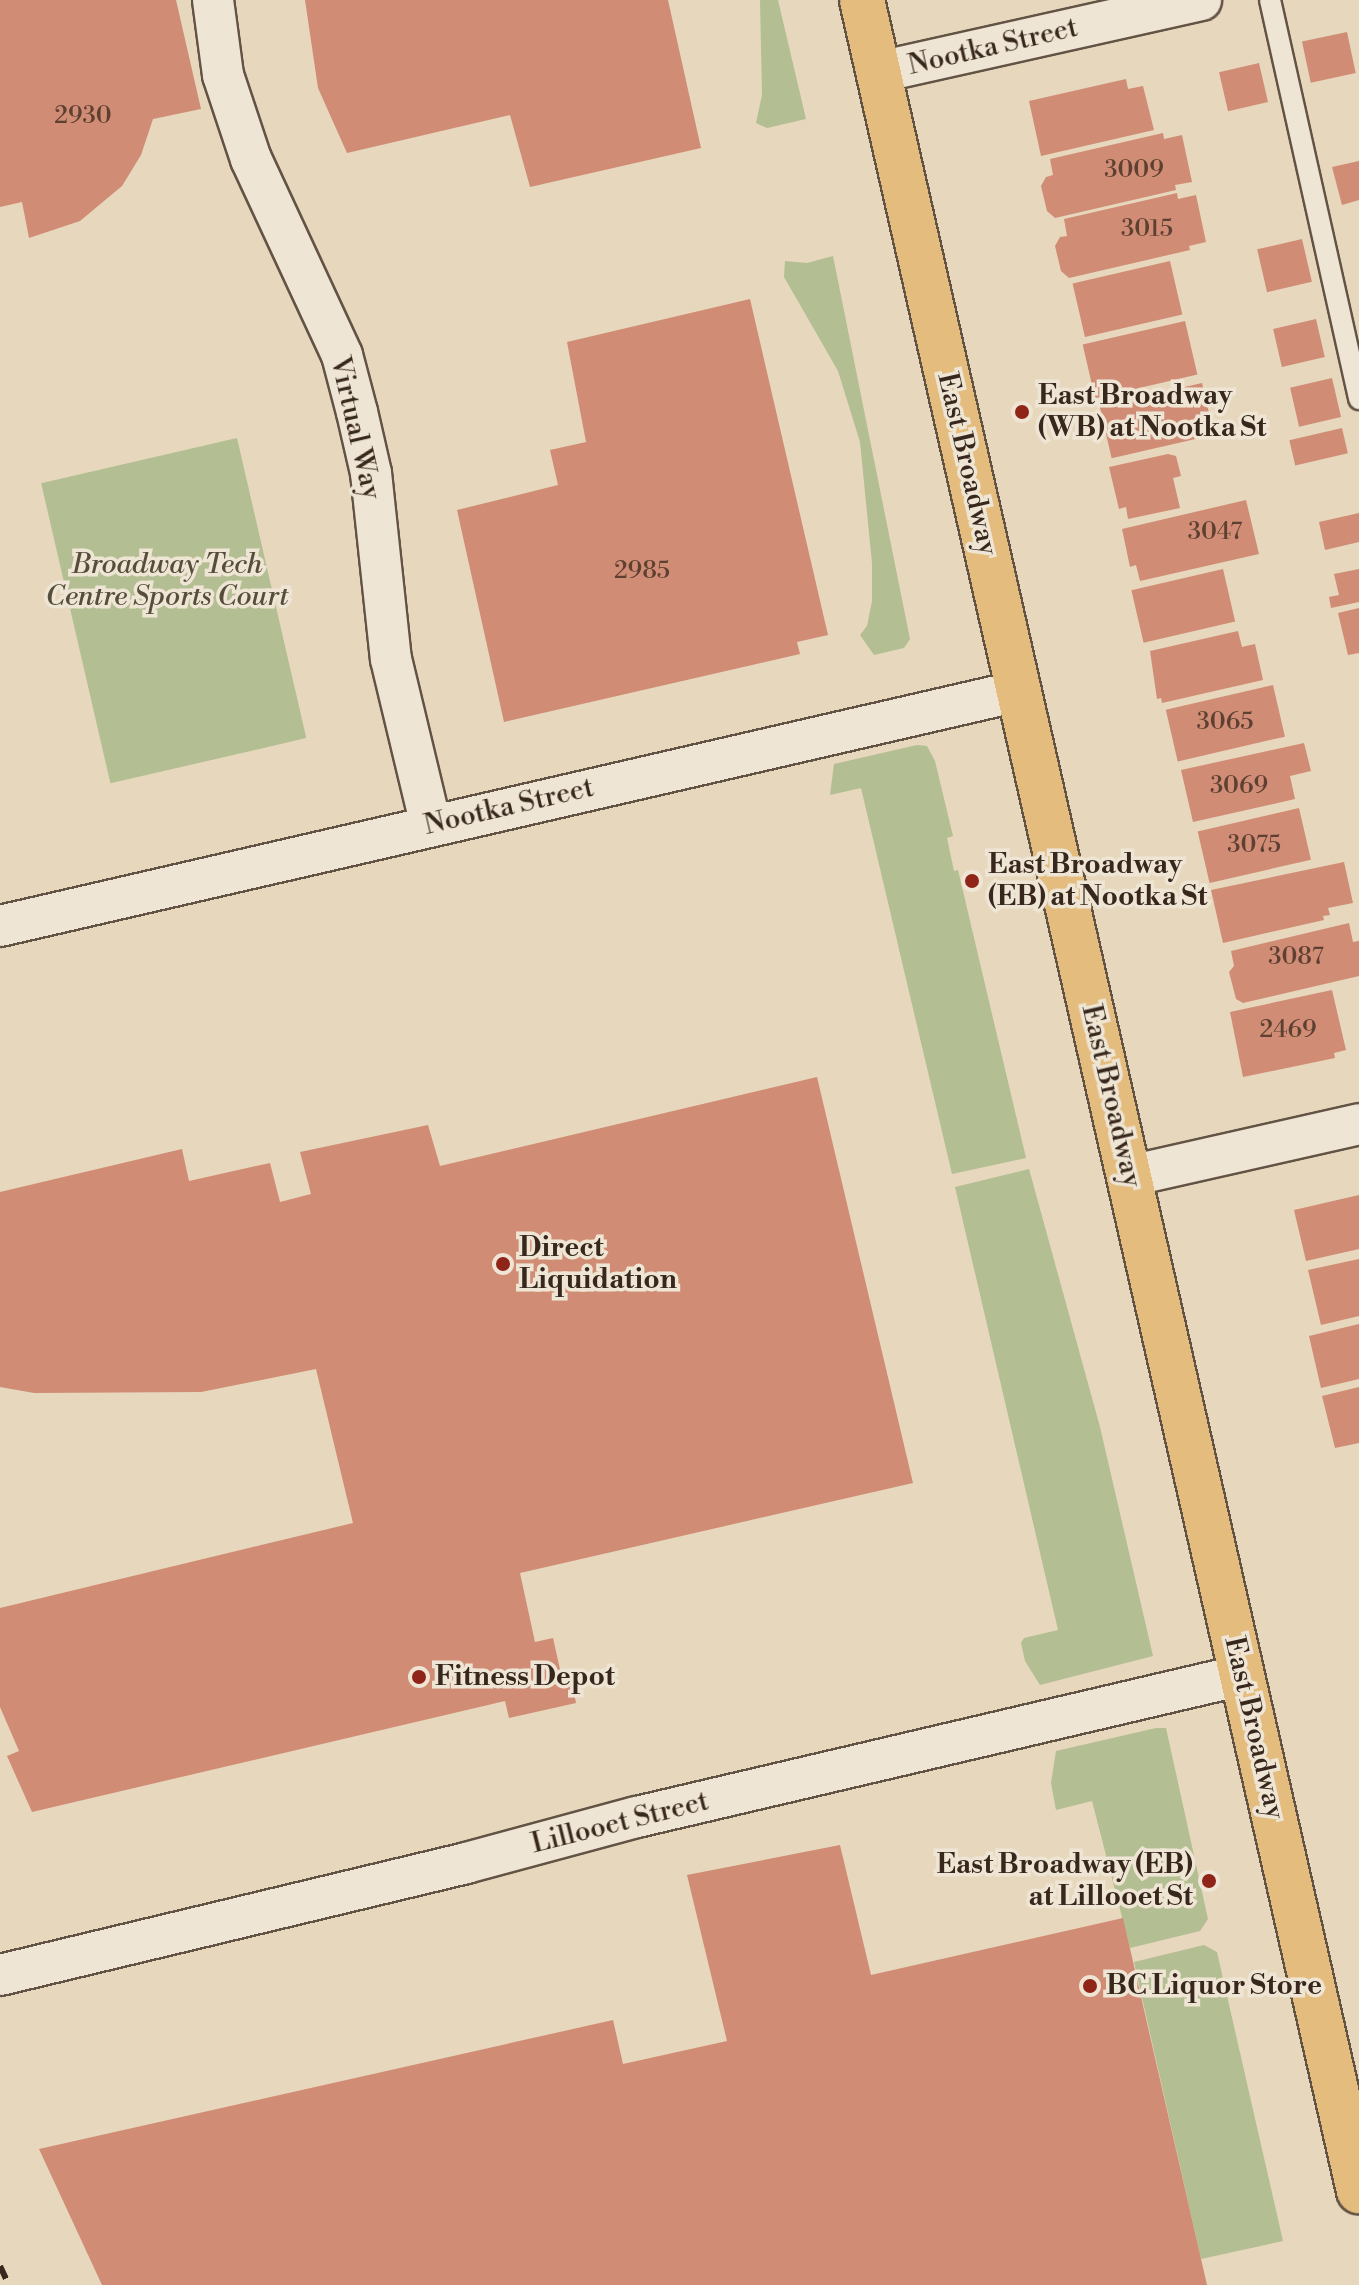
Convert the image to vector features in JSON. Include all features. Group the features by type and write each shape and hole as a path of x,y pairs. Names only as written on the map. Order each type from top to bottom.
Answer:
{"main road":[{"name":"East Broadway","path":"862,0 1359,2191"}],"street":[{"name":"Virtual Way","path":"213,0 223,75 251,159 342,355 371,473 386,633 431,825"},
{"name":"Nootka Street","path":"879,72 1201,0"},
{"name":"Nootka Street","path":"0,926 1019,691"},
{"path":"1129,1176 1359,1124"},
{"name":"Lillooet Street","path":"0,1975 466,1863 637,1817 1242,1675"}],"lane":[{"path":"1270,0 1359,399"}],"green space":[{"path":"760,0 778,0 806,119 767,128 756,123 762,95"},
{"path":"833,256 910,639 904,648 874,655 860,635 867,626 872,601 872,563 860,442 838,371 784,277 785,261 807,263"},
{"name":"Broadway Tech Centre Sports Court","path":"237,438 306,738 110,783 41,483"},
{"path":"917,745 927,746 935,761 953,836 947,838 954,871 958,870 1026,1158 952,1174 861,788 830,795 834,764"},
{"path":"1029,1169 1100,1427 1153,1656 1040,1685 1025,1661 1021,1643 1024,1638 1058,1630 955,1187"},
{"path":"1166,1728 1208,1919 1200,1931 1130,1948 1092,1801 1056,1810 1051,1783 1056,1751"},
{"path":"1204,1945 1217,1952 1283,2241 1201,2259 1134,1962"}],"building":[{"path":"0,0 176,0 201,109 153,119 141,155 122,186 80,221 29,238 22,202 0,207"},
{"path":"305,0 668,0 701,148 530,187 510,115 347,153 318,88"},
{"path":"1347,32 1356,73 1311,83 1302,42"},
{"path":"1259,63 1268,102 1228,111 1219,72"},
{"path":"1126,79 1128,89 1143,86 1154,130 1041,156 1029,101"},
{"path":"1163,133 1164,139 1182,135 1192,182 1175,185 1176,190 1055,218 1047,211 1041,186 1046,177 1053,175 1050,159"},
{"path":"1359,161 1359,200 1342,205 1332,167"},
{"path":"1177,193 1178,199 1196,195 1206,242 1189,246 1190,250 1069,278 1061,271 1055,246 1060,237 1067,236 1064,219"},
{"path":"1302,239 1312,282 1267,292 1257,249"},
{"path":"1170,261 1182,315 1085,337 1073,283"},
{"path":"750,299 828,635 797,642 800,654 504,722 457,510 558,485 550,450 586,442 567,342"},
{"path":"1316,319 1325,357 1282,367 1273,329"},
{"path":"1185,321 1197,375 1095,398 1083,345"},
{"path":"1332,378 1341,417 1299,427 1290,388"},
{"path":"1202,383 1214,435 1112,458 1100,407"},
{"path":"1342,428 1348,453 1295,465 1289,440"},
{"path":"1168,454 1176,456 1181,476 1173,478 1180,508 1128,519 1126,507 1119,509 1109,467"},
{"path":"1246,500 1259,554 1140,581 1136,565 1130,567 1122,529"},
{"path":"1359,513 1359,542 1325,550 1319,522"},
{"path":"1223,569 1235,622 1144,643 1131,590"},
{"path":"1359,569 1359,602 1331,608 1329,597 1339,595 1334,574"},
{"path":"1359,608 1359,653 1348,655 1338,613"},
{"path":"1238,631 1242,647 1255,644 1263,680 1162,703 1161,698 1157,699 1150,651"},
{"path":"1273,685 1285,737 1178,761 1166,710"},
{"path":"1304,743 1311,771 1290,776 1295,799 1193,822 1181,770"},
{"path":"1299,808 1311,860 1210,883 1198,831"},
{"path":"1344,862 1353,903 1328,908 1330,915 1323,916 1324,920 1223,943 1211,890"},
{"path":"1349,923 1353,942 1359,941 1359,976 1243,1003 1236,999 1229,972 1234,966 1231,951"},
{"path":"1332,990 1346,1050 1334,1053 1335,1058 1243,1077 1230,1012"},
{"path":"817,1077 913,1483 520,1573 535,1642 553,1638 561,1674 570,1672 576,1703 509,1718 505,1701 32,1812 7,1756 19,1751 0,1707 0,1608 353,1523 316,1369 201,1392 34,1393 0,1387 0,1192 182,1149 189,1181 270,1163 280,1202 311,1194 300,1152 428,1125 440,1166"},
{"path":"1359,1195 1359,1249 1306,1261 1294,1210"},
{"path":"1359,1259 1359,1316 1321,1325 1308,1270"},
{"path":"1359,1324 1359,1379 1321,1388 1309,1336"},
{"path":"1359,1387 1359,1443 1335,1448 1322,1396"},
{"path":"840,1845 871,1975 1123,1918 1207,2285 102,2285 39,2149 613,2020 623,2064 727,2041 687,1875"}],"railway":[{"path":"0,2266 9,2285"}],"place":[{"name":"East Broadway (WB) at Nootka St","path":"1022,412"},
{"name":"East Broadway (EB) at Nootka St","path":"972,881"},
{"name":"Direct Liquidation","path":"503,1264"},
{"name":"Fitness Depot","path":"419,1677"},
{"name":"East Broadway (EB) at Lillooet St","path":"1209,1881"},
{"name":"BC Liquor Store","path":"1090,1986"}]}
